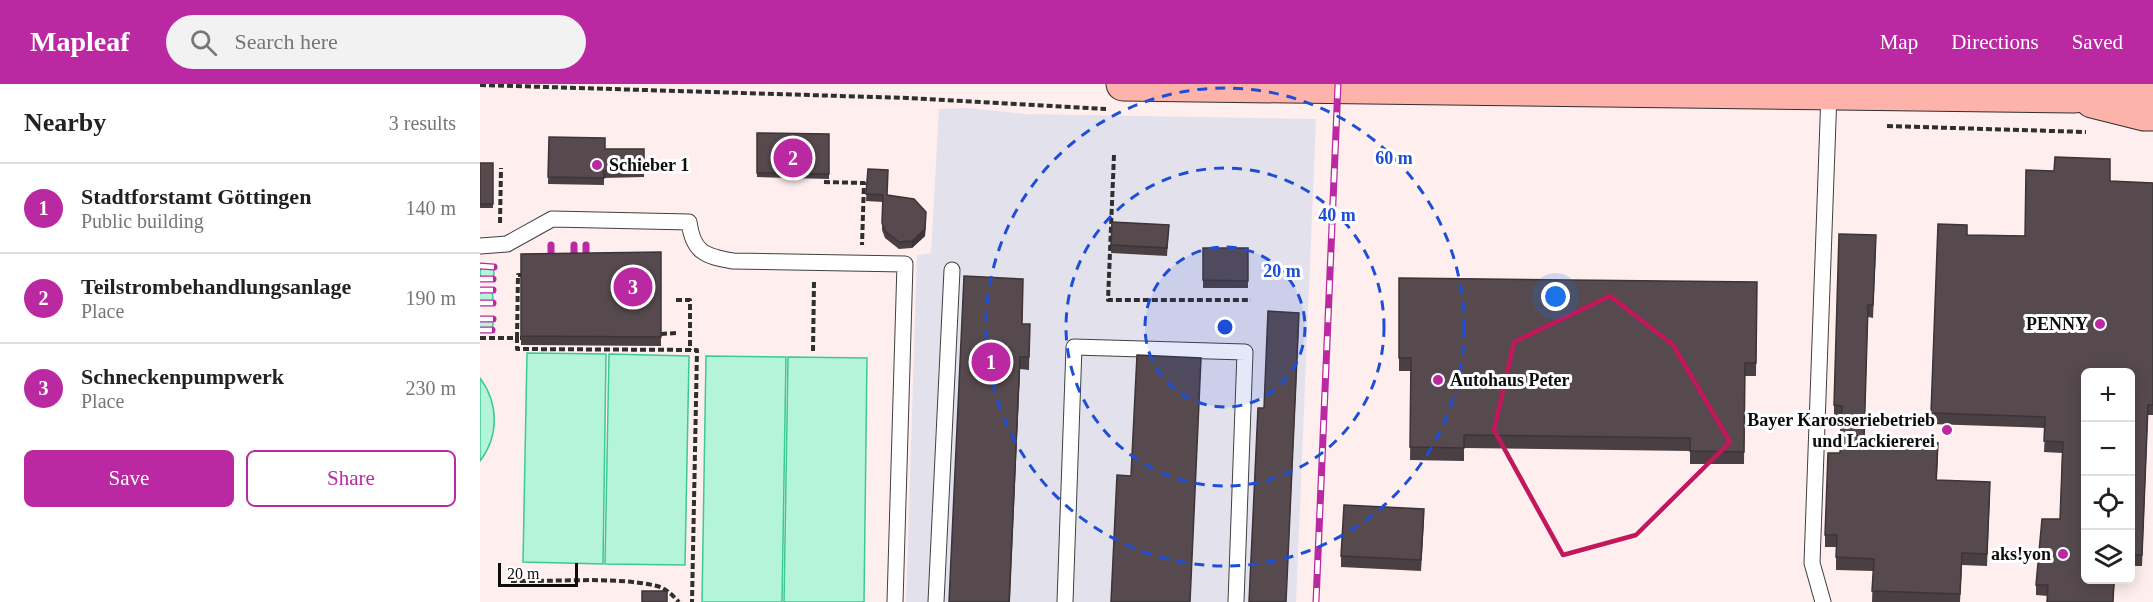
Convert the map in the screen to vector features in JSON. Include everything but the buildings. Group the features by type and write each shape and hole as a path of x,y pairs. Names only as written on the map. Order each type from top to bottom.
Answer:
{"main road":[{"path":"1123,84 2073,96 2153,87"},
{"path":"2073,96 2144,114 2153,114"}],"lane":[{"path":"1823,602 1812,563 1829,93"},
{"path":"480,246 507,244 552,219 688,222 694,245 715,258 814,263 905,264 895,602"},
{"path":"936,602 951,270"},
{"path":"1065,602 1074,346 1245,352 1236,602"}],"path":[{"path":"480,85 692,91"},
{"path":"1892,126 2037,129 2097,133"},
{"path":"1114,155 1108,300 1251,300"},
{"path":"501,168 499,220 507,244"},
{"path":"825,182 864,183 861,264"},
{"path":"813,351 814,263"},
{"path":"480,338 518,338 598,339 598,275 518,275 518,338 518,349 697,350 692,602"},
{"path":"676,300 690,300 690,350"},
{"path":"661,334 676,333"},
{"path":"511,581 629,582 657,586 669,591 680,602"}],"highlighted area":[{"path":"1610,296 1673,345 1730,442 1636,535 1563,555 1494,430 1514,342"}],"shaded area":[{"path":"968,108 1025,114 1316,119 1296,602 906,602 917,255 931,253 939,109"},
{"path":"484,266 490,266 494,273 490,280 484,280 480,276 480,270"},
{"path":"483,290 489,290 493,297 489,304 483,304 479,300 479,294"},
{"path":"486,317 491,319 493,324 491,329 486,331 481,329 479,324 481,319"},
{"path":"527,353 606,354 603,564 523,562"},
{"path":"609,354 689,356 685,565 605,564"},
{"path":"706,356 786,357 782,602 702,602"},
{"path":"788,357 867,358 864,602 784,602"},
{"path":"480,378 491,398 494,420 491,441 480,461"}],"railway":[{"path":"1316,602 1338,84"},
{"path":"551,245 551,272"},
{"path":"574,245 574,269"},
{"path":"586,245 586,269"},
{"path":"480,266 494,267"},
{"path":"480,279 493,279"},
{"path":"480,290 493,290"},
{"path":"480,303 493,303"},
{"path":"480,319 493,319"},
{"path":"480,330 492,330"}],"place":[{"name":"Teilstrombehandlungsanlage","path":"793,158"},
{"name":"Schieber 1","path":"597,165"},
{"name":"Schneckenpumpwerk","path":"633,287"},
{"name":"PENNY","path":"2100,324"},
{"name":"Stadtforstamt Göttingen","path":"991,362"},
{"name":"Autohaus Peter","path":"1438,380"},
{"name":"Bayer Karosseriebetrieb und Lackiererei","path":"1947,430"},
{"name":"aks!yon","path":"2063,554"}]}
